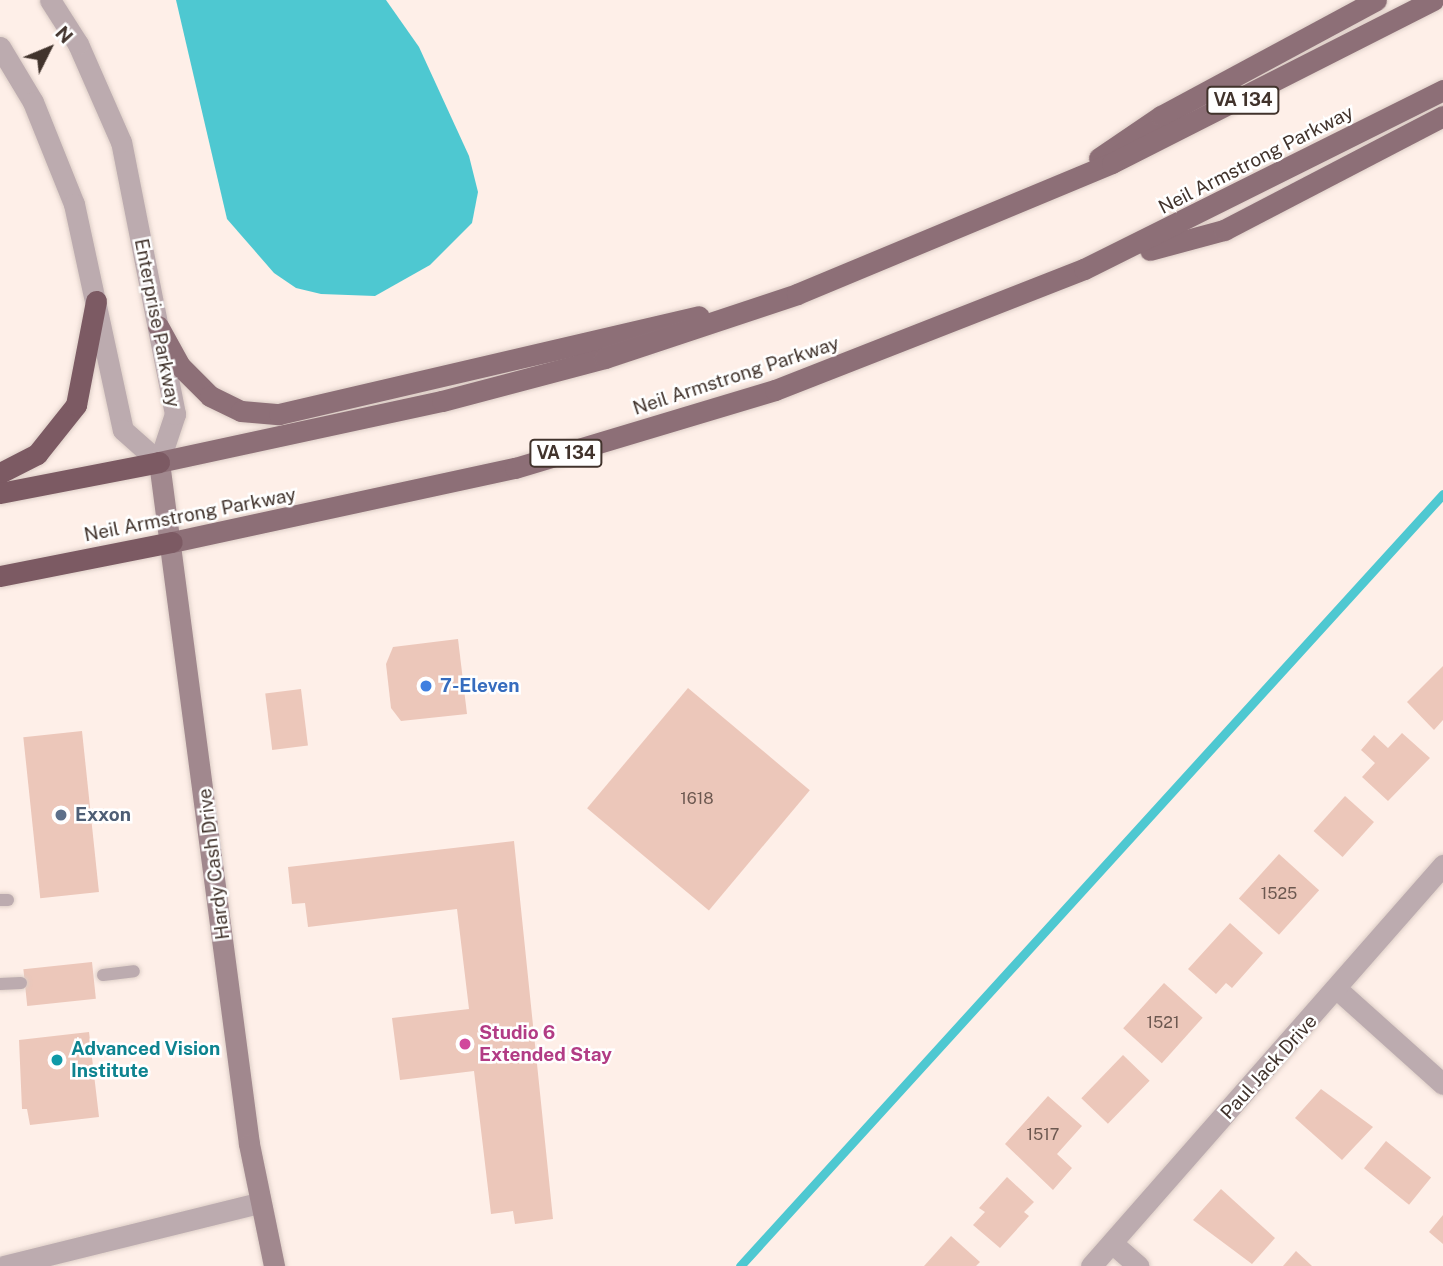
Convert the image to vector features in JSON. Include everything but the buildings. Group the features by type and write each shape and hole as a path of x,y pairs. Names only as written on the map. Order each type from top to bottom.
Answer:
{"highway":[{"path":"0,473 37,454 76,405 96,301"},
{"name":"VA 134","path":"0,493 159,462"},
{"name":"Neil Armstrong Parkway","path":"0,576 172,542"}],"main road":[{"path":"1050,192 1161,116 1376,0"},
{"name":"VA 134","path":"159,462 402,410 593,362 797,294 1050,192 1210,116 1433,0"},
{"name":"Neil Armstrong Parkway","path":"172,542 411,493 672,423 881,351 1084,269 1443,90"},
{"path":"1084,269 1224,229 1443,116"},
{"path":"159,326 180,366 210,396 242,411 279,414 797,294"}],"street":[{"name":"Enterprise Parkway","path":"50,0 78,44 121,142 175,414 159,462"},
{"path":"0,47 56,150 96,301 123,430 159,462"},
{"name":"Hardy Cash Drive","path":"159,462 172,542 259,1203 274,1266"},
{"name":"Paul Jack Drive","path":"1091,1266 1338,989 1443,865"},
{"path":"1338,989 1443,1084"},
{"path":"4,1266 259,1203"},
{"path":"1112,1243 1138,1266"}],"lane":[{"path":"103,975 134,971"},
{"path":"0,984 20,983"}],"water":[{"path":"176,0 386,0 419,47 469,156 478,192 472,223 430,265 375,296 321,294 296,288 274,273 227,219"}],"waterway":[{"path":"740,1266 1443,494"}],"place":[{"name":"7-Eleven","path":"426,686"},
{"name":"Exxon","path":"61,815"},
{"name":"Studio 6 Extended Stay","path":"465,1044"},
{"name":"Advanced Vision Institute","path":"57,1060"}]}
